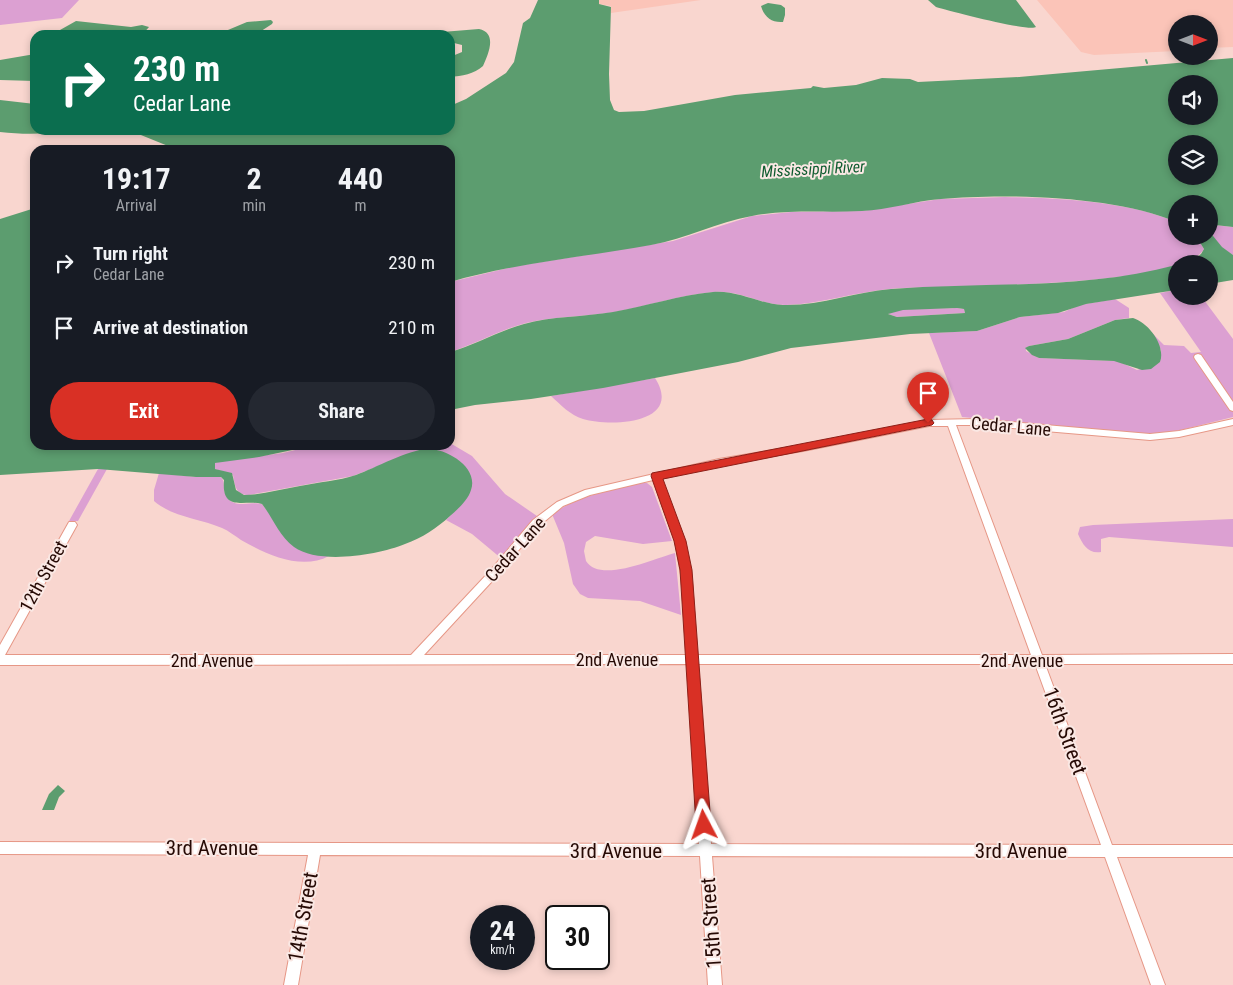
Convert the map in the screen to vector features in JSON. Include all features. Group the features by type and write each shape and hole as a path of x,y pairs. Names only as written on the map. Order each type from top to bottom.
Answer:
{"street":[{"path":"1198,357 1233,408"},
{"name":"Cedar Lane","path":"414,659 532,528 566,500 588,492 720,462 803,448 906,426 951,422 994,423 1144,437 1178,434 1233,422"},
{"name":"16th Street","path":"951,422 1158,985"},
{"name":"15th Street","path":"656,476 682,551 687,580 715,985"},
{"name":"12th Street","path":"0,655 72,524"},
{"name":"2nd Avenue","path":"0,660 693,659 1039,661 1233,659"},
{"name":"3rd Avenue","path":"0,848 1233,851"},
{"name":"14th Street","path":"291,985 315,850"}],"shaded area":[{"path":"0,0 79,0 62,18 0,25"},
{"path":"599,0 701,0 611,13 611,6 599,4"},
{"path":"1037,0 1233,0 1233,47 1218,48 1218,15 1168,15 1168,51 1094,55 1081,52"},
{"path":"1005,197 1092,202 1136,209 1168,219 1168,245 1202,245 1204,249 1196,255 1168,255 1168,267 1152,272 1108,278 1006,285 890,289 786,305 768,303 732,293 701,293 615,312 526,323 506,329 455,350 455,281 516,266 673,241 752,216 791,212 862,211 940,199"},
{"path":"1218,225 1233,227 1233,255 1218,244"},
{"path":"1168,292 1168,305 1160,293"},
{"path":"1115,299 1129,308 1129,318 1115,320 1068,339 1029,346 1026,348 1026,351 1039,358 1118,361 1137,370 1160,362 1161,350 1152,333 1164,345 1184,346 1191,353 1201,352 1168,305 1208,305 1233,339 1233,417 1173,432 1146,434 962,417 929,333 977,331 1020,317 1064,312 1079,305"},
{"path":"910,309 964,309 965,313 897,317 888,314 893,311"},
{"path":"655,378 661,393 660,405 652,413 640,419 626,422 583,419 570,412 551,396"},
{"path":"455,446 472,456 505,494 537,516 502,559 472,534 446,520 466,499 420,450 455,450"},
{"path":"295,450 420,450 353,476 249,495 241,494 237,490 233,475 215,469 213,466 221,461"},
{"path":"98,469 107,469 78,521 69,521"},
{"path":"159,473 196,477 221,477 229,500 238,504 262,504 282,533 295,546 314,554 329,556 307,562 284,559 241,540 222,528 170,511 154,501 154,490"},
{"path":"647,483 652,487 672,541 643,544 595,536 586,542 584,551 586,561 593,567 603,570 615,570 642,564 675,553 681,615 640,601 588,598 580,594 573,584 564,543 552,514 585,498"},
{"path":"1233,519 1233,547 1109,537 1101,539 1101,552 1093,552 1086,548 1078,534 1080,527 1093,525"}],"water":[{"name":"Mississippi River","path":"538,0 599,0 599,4 611,7 610,100 614,110 619,112 644,111 735,95 811,88 813,86 824,88 856,85 882,78 910,79 918,82 1019,77 1168,64 1218,65 1218,59 1233,58 1233,227 1218,225 1218,195 1168,195 1168,219 1152,213 1123,207 1060,198 967,197 941,199 872,210 793,212 752,216 726,222 664,242 525,265 455,281 455,145 166,145 141,135 455,135 455,104 466,99 506,73 514,62 523,23 530,18"},
{"path":"928,0 1016,0 1036,27 1019,27 936,7"},
{"path":"768,3 781,5 785,8 783,22 772,20 766,16 761,6"},
{"path":"271,20 273,22 263,30 228,30 247,22"},
{"path":"76,21 149,27 146,30 60,30"},
{"path":"479,29 485,31 490,40 490,45 483,66 468,74 455,76 455,55 462,52 462,45 455,43 455,31"},
{"path":"30,55 30,81 0,80 0,60"},
{"path":"0,100 30,103 30,134 0,132"},
{"path":"30,210 30,450 292,450 215,463 215,469 232,473 236,490 244,495 251,495 342,479 411,452 435,450 451,455 466,467 472,482 468,497 440,525 411,542 365,555 333,557 318,556 294,547 280,532 262,504 230,501 226,497 224,480 221,477 196,477 98,469 0,475 0,219"},
{"path":"1218,242 1233,255 1233,280 1218,282 1218,255 1200,255 1204,249 1202,245 1218,245"},
{"path":"1168,267 1168,291 1086,304 1058,313 1020,317 977,331 910,334 791,348 738,362 603,388 455,409 455,350 505,330 534,321 613,312 713,292 731,293 774,304 797,305 891,289 1070,282 1141,273","holes":["957,308 964,309 965,313 897,317 888,314 903,310"]},
{"path":"1133,318 1150,330 1161,349 1160,362 1151,369 1142,370 1114,361 1039,358 1032,355 1025,348 1068,339 1115,320"},
{"path":"58,785 65,791 59,797 54,810 42,810 49,794"}],"route":[{"path":"704,825 686,570 680,541 656,476 749,456 803,448 914,424 928,423"}]}
